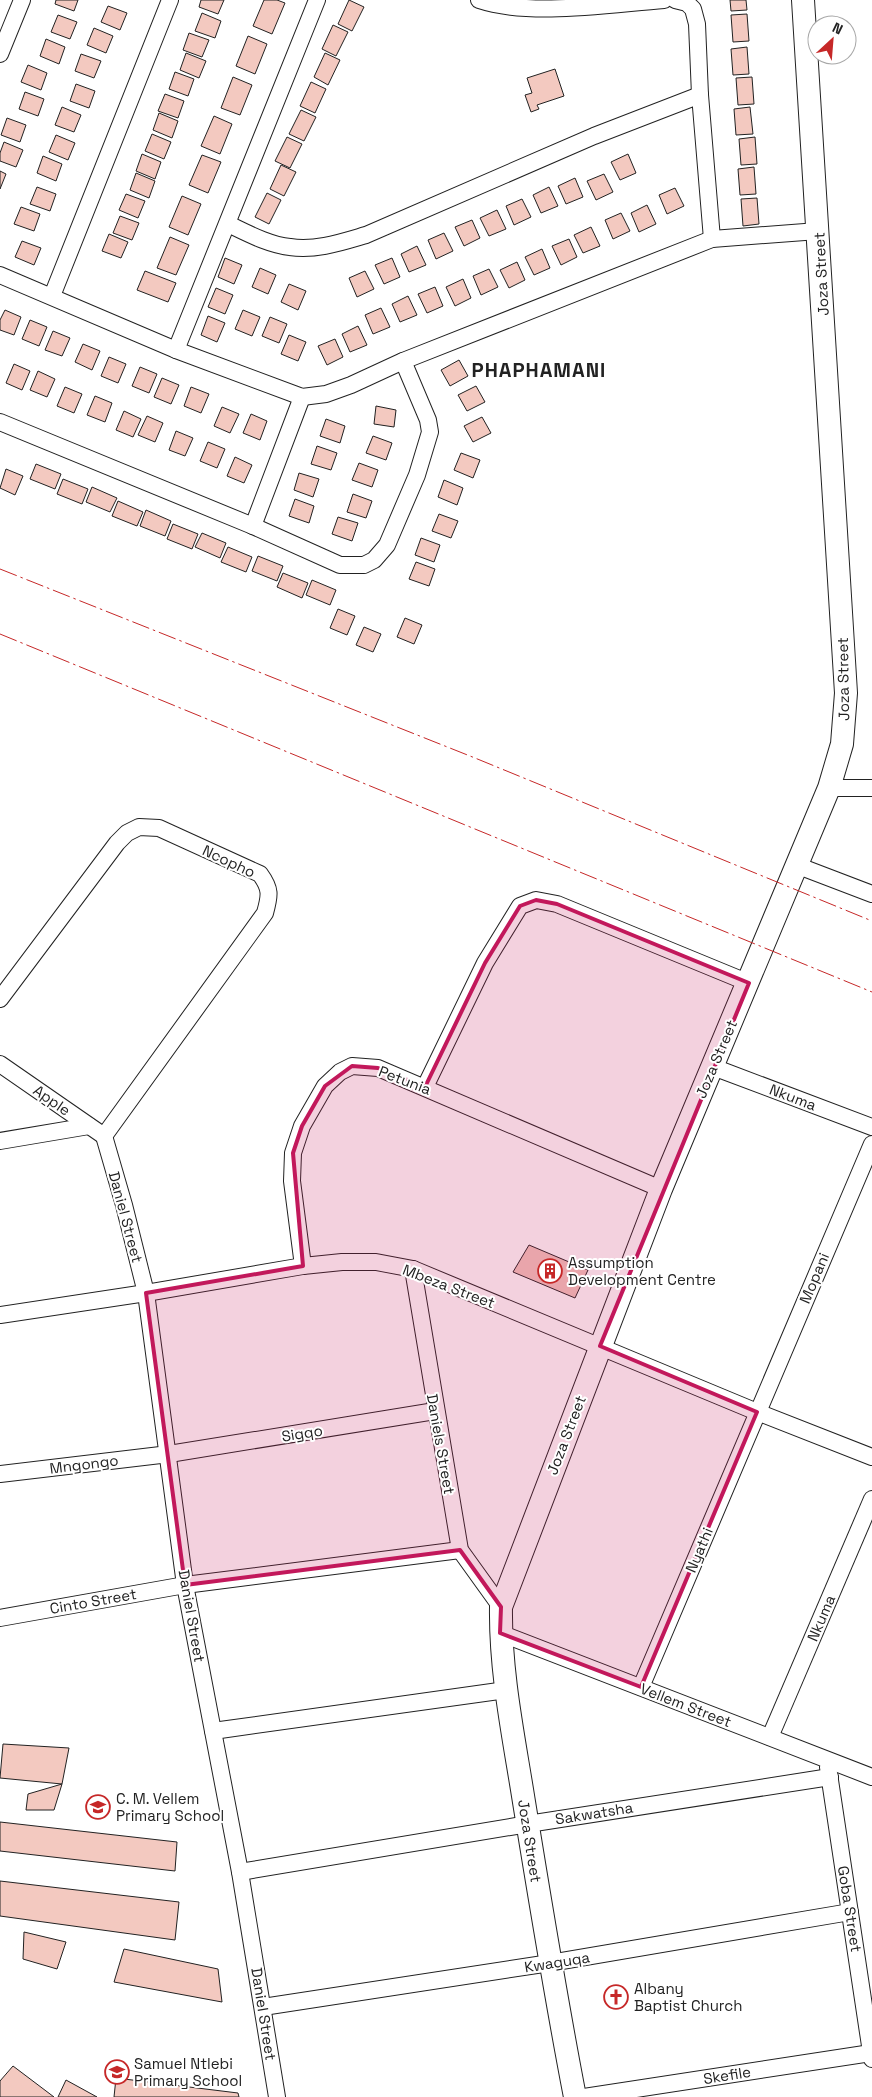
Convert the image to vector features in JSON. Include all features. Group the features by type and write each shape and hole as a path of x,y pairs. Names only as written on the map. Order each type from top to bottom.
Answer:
{"street":[{"path":"0,54 22,0"},
{"path":"52,296 170,0"},
{"path":"176,350 317,0"},
{"path":"479,0 513,7 537,8 664,0"},
{"path":"675,0 687,3 693,9 695,15 712,239"},
{"name":"Joza Street","path":"575,2097 550,1963 506,1690 500,1633 501,1607 661,1189 829,788 842,744 846,693 803,0"},
{"path":"228,224 289,248 316,248 339,243 366,235 594,136 700,95"},
{"path":"0,275 176,350 302,397 326,394 403,361 712,239 818,231"},
{"path":"0,422 254,526 340,566 364,565 374,560 387,545 424,455 430,432 428,420 403,361"},
{"path":"254,526 302,397"},
{"path":"829,788 872,788"},
{"name":"Ncopho","path":"0,999 117,843 127,833 139,827 159,828 260,874 268,885 269,897 265,912 104,1136"},
{"path":"796,865 872,894"},
{"path":"425,1087 485,963 508,923 520,906 536,900 557,904 748,983"},
{"name":"Apple","path":"0,1064 104,1136"},
{"name":"Petunia","path":"303,1266 292,1181 293,1153 302,1126 325,1086 340,1072 352,1066 378,1068 661,1189"},
{"name":"Nkuma","path":"713,1067 872,1127"},
{"path":"0,1141 89,1126"},
{"name":"Daniel Street","path":"104,1136 146,1293 185,1585 240,1872 277,2097"},
{"name":"Mopani","path":"757,1412 872,1144"},
{"name":"Mbeza Street","path":"0,1315 146,1293 303,1266 342,1262 376,1262 413,1269 757,1412 872,1457"},
{"name":"Daniels Street","path":"413,1269 435,1411 460,1550 501,1607"},
{"name":"Sigqo","path":"169,1454 435,1411"},
{"name":"Nyathi","path":"641,1687 757,1412"},
{"name":"Mngongo","path":"0,1474 169,1454"},
{"name":"Nkuma","path":"770,1737 872,1499"},
{"name":"Cinto Street","path":"0,1618 185,1585 460,1550"},
{"name":"Vellem Street","path":"500,1633 872,1777"},
{"path":"213,1731 506,1690"},
{"name":"Goba Street","path":"826,1759 872,2056"},
{"name":"Sakwatsha","path":"240,1872 528,1824 830,1777"},
{"name":"Kwaguqa","path":"263,2007 550,1963 850,1912"},
{"name":"Skefile","path":"584,2097 872,2056"}],"highlighted area":[{"path":"536,900 557,904 749,983 600,1346 757,1412 641,1687 500,1633 501,1607 460,1550 185,1585 146,1293 303,1266 293,1153 302,1126 325,1086 352,1066 378,1068 425,1087 485,963 520,906"}],"building":[{"path":"56,0 78,0 74,11 55,4"},
{"path":"201,0 224,0 218,14 199,7"},
{"path":"264,0 277,0 285,3 272,34 253,26"},
{"path":"349,0 364,7 352,31 338,24"},
{"path":"730,0 746,0 747,10 731,11"},
{"path":"108,6 127,13 120,30 101,22"},
{"path":"202,13 221,21 215,38 195,31"},
{"path":"747,14 749,41 733,42 731,15"},
{"path":"58,15 77,22 70,39 51,32"},
{"path":"333,25 348,32 336,56 322,49"},
{"path":"94,28 113,36 106,53 87,45"},
{"path":"189,33 209,40 202,57 183,50"},
{"path":"248,36 267,44 255,74 236,66"},
{"path":"46,39 65,47 59,64 40,56"},
{"path":"747,47 749,74 733,75 731,49"},
{"path":"186,53 206,61 199,78 180,70"},
{"path":"325,53 340,60 328,85 314,77"},
{"path":"81,54 101,61 94,78 75,71"},
{"path":"28,65 47,73 41,90 21,82"},
{"path":"555,69 564,96 537,105 539,109 531,112 525,95 532,93 527,78"},
{"path":"175,72 194,79 188,96 169,89"},
{"path":"233,77 252,85 240,115 221,108"},
{"path":"752,77 754,104 738,105 736,78"},
{"path":"311,82 326,89 315,113 300,106"},
{"path":"76,84 95,91 89,108 70,101"},
{"path":"25,92 44,99 38,116 19,109"},
{"path":"165,94 184,101 178,118 158,111"},
{"path":"62,107 81,115 74,132 55,125"},
{"path":"750,107 753,134 736,135 734,109"},
{"path":"301,110 316,117 304,141 289,134"},
{"path":"159,113 178,121 172,138 153,130"},
{"path":"214,116 232,124 220,154 201,146"},
{"path":"7,118 26,125 20,142 1,135"},
{"path":"152,134 171,142 164,159 145,151"},
{"path":"56,135 75,143 68,160 49,152"},
{"path":"287,137 302,144 290,168 275,161"},
{"path":"755,137 757,164 741,165 739,139"},
{"path":"4,142 23,150 16,167 0,161 0,153"},
{"path":"142,154 161,162 155,179 136,171"},
{"path":"628,154 636,173 620,180 611,162"},
{"path":"202,155 221,162 208,193 189,185"},
{"path":"43,156 62,164 56,181 37,173"},
{"path":"281,165 296,172 284,196 270,189"},
{"path":"754,167 756,194 740,195 738,169"},
{"path":"0,171 6,174 0,189"},
{"path":"136,173 155,181 149,198 130,190"},
{"path":"604,174 613,192 596,200 587,181"},
{"path":"575,178 583,197 566,204 558,186"},
{"path":"37,187 56,194 50,211 30,204"},
{"path":"549,187 558,206 541,213 533,195"},
{"path":"675,188 684,206 667,214 659,195"},
{"path":"267,193 281,200 269,224 255,217"},
{"path":"126,194 145,201 138,218 119,210"},
{"path":"182,196 201,204 188,235 169,227"},
{"path":"757,198 759,224 743,226 741,199"},
{"path":"522,199 531,217 514,225 506,206"},
{"path":"647,205 656,224 639,232 631,213"},
{"path":"21,207 40,214 34,231 14,224"},
{"path":"497,210 506,229 489,236 480,218"},
{"path":"621,213 630,231 613,239 605,220"},
{"path":"120,216 139,223 132,240 113,233"},
{"path":"472,220 480,238 464,246 455,227"},
{"path":"591,227 600,246 583,253 574,235"},
{"path":"444,233 453,251 436,259 428,240"},
{"path":"109,234 128,242 121,258 102,251"},
{"path":"170,237 189,245 176,275 157,268"},
{"path":"569,239 577,257 561,265 552,246"},
{"path":"22,241 41,248 34,265 15,257"},
{"path":"417,246 426,265 409,272 401,254"},
{"path":"542,249 550,268 534,275 525,257"},
{"path":"225,258 242,265 234,284 218,277"},
{"path":"392,258 400,277 384,284 375,265"},
{"path":"517,262 525,280 509,288 500,270"},
{"path":"260,268 276,275 268,294 252,287"},
{"path":"489,269 498,287 481,295 473,276"},
{"path":"145,271 176,283 168,302 137,290"},
{"path":"365,271 374,289 357,297 349,278"},
{"path":"463,279 471,298 455,306 446,287"},
{"path":"289,284 306,291 298,310 281,302"},
{"path":"435,287 443,306 427,313 418,294"},
{"path":"216,288 233,295 225,314 208,307"},
{"path":"408,296 417,315 400,322 392,304"},
{"path":"381,308 390,327 373,334 365,315"},
{"path":"5,310 21,317 14,335 0,330 0,320"},
{"path":"243,310 260,317 252,336 235,329"},
{"path":"208,316 225,323 217,342 201,335"},
{"path":"270,317 287,324 279,343 262,336"},
{"path":"30,320 47,327 39,346 22,339"},
{"path":"358,326 367,345 350,352 342,334"},
{"path":"53,331 70,338 62,356 45,350"},
{"path":"289,335 306,342 298,361 281,354"},
{"path":"335,339 343,357 327,365 318,346"},
{"path":"83,344 100,351 92,370 75,362"},
{"path":"109,357 126,364 118,383 101,376"},
{"path":"459,360 468,376 450,386 441,370"},
{"path":"14,364 30,371 22,390 6,383"},
{"path":"140,367 157,374 149,393 132,386"},
{"path":"38,371 55,379 47,397 30,390"},
{"path":"162,378 179,385 171,404 154,397"},
{"path":"476,386 485,402 467,411 458,395"},
{"path":"65,387 82,394 74,413 57,406"},
{"path":"191,387 209,394 201,413 184,406"},
{"path":"95,396 112,403 105,422 87,415"},
{"path":"376,406 396,410 394,427 374,424"},
{"path":"222,407 239,414 230,433 214,426"},
{"path":"124,411 141,419 133,437 116,430"},
{"path":"251,414 267,421 260,440 243,433"},
{"path":"147,416 163,423 155,442 138,435"},
{"path":"482,417 491,433 473,442 464,426"},
{"path":"326,419 345,426 340,443 320,436"},
{"path":"176,431 193,438 185,456 169,450"},
{"path":"373,436 392,443 386,460 366,453"},
{"path":"208,442 225,449 217,468 200,461"},
{"path":"317,446 337,453 331,470 311,464"},
{"path":"461,453 480,460 473,478 454,470"},
{"path":"235,457 252,465 244,483 227,476"},
{"path":"359,463 378,470 372,487 352,480"},
{"path":"36,464 61,474 55,489 30,479"},
{"path":"6,469 23,476 15,495 0,488"},
{"path":"299,473 319,479 313,497 294,490"},
{"path":"63,479 88,489 82,504 57,494"},
{"path":"444,480 463,488 457,505 438,497"},
{"path":"92,487 117,498 110,512 86,502"},
{"path":"353,494 372,501 366,518 347,512"},
{"path":"295,499 314,506 309,523 289,516"},
{"path":"118,501 143,512 137,526 112,516"},
{"path":"146,510 171,521 165,536 140,526"},
{"path":"439,514 458,521 451,538 432,531"},
{"path":"338,517 358,523 352,541 332,534"},
{"path":"173,524 198,534 192,549 167,539"},
{"path":"202,533 226,543 220,558 195,547"},
{"path":"421,538 440,545 434,562 415,555"},
{"path":"228,547 252,557 246,572 221,562"},
{"path":"258,556 283,566 277,581 252,571"},
{"path":"416,562 435,569 429,586 409,579"},
{"path":"283,573 308,583 302,598 277,587"},
{"path":"312,580 336,590 330,605 306,595"},
{"path":"338,609 355,616 347,635 330,628"},
{"path":"405,618 422,625 414,644 397,637"},
{"path":"364,627 381,634 373,652 356,645"},
{"name":"Assumption Development Centre","path":"529,1245 588,1270 575,1298 513,1272"},
{"path":"3,1744 69,1748 62,1784 0,1778"},
{"path":"62,1784 54,1810 26,1810 28,1794"},
{"path":"0,1822 177,1842 175,1871 0,1851"},
{"path":"0,1881 179,1902 175,1940 0,1916"},
{"path":"24,1932 66,1942 57,1969 23,1959"},
{"path":"124,1949 218,1969 222,2002 114,1982"},
{"path":"13,2066 54,2097 0,2097 0,2081"},
{"path":"116,2078 238,2093 239,2097 114,2097"},
{"path":"66,2080 97,2097 58,2097"}],"power":[{"path":"0,569 475,758 872,921"},
{"path":"0,634 872,992"}],"place":[{"name":"Assumption Development Centre","path":"550,1271"},
{"name":"C. M. Vellem Primary School","path":"98,1807"},
{"name":"Albany Baptist Church","path":"616,1997"},
{"name":"Samuel Ntlebi Primary School","path":"117,2072"}],"district":[{"name":"PHAPHAMANI","path":"539,370"}]}
